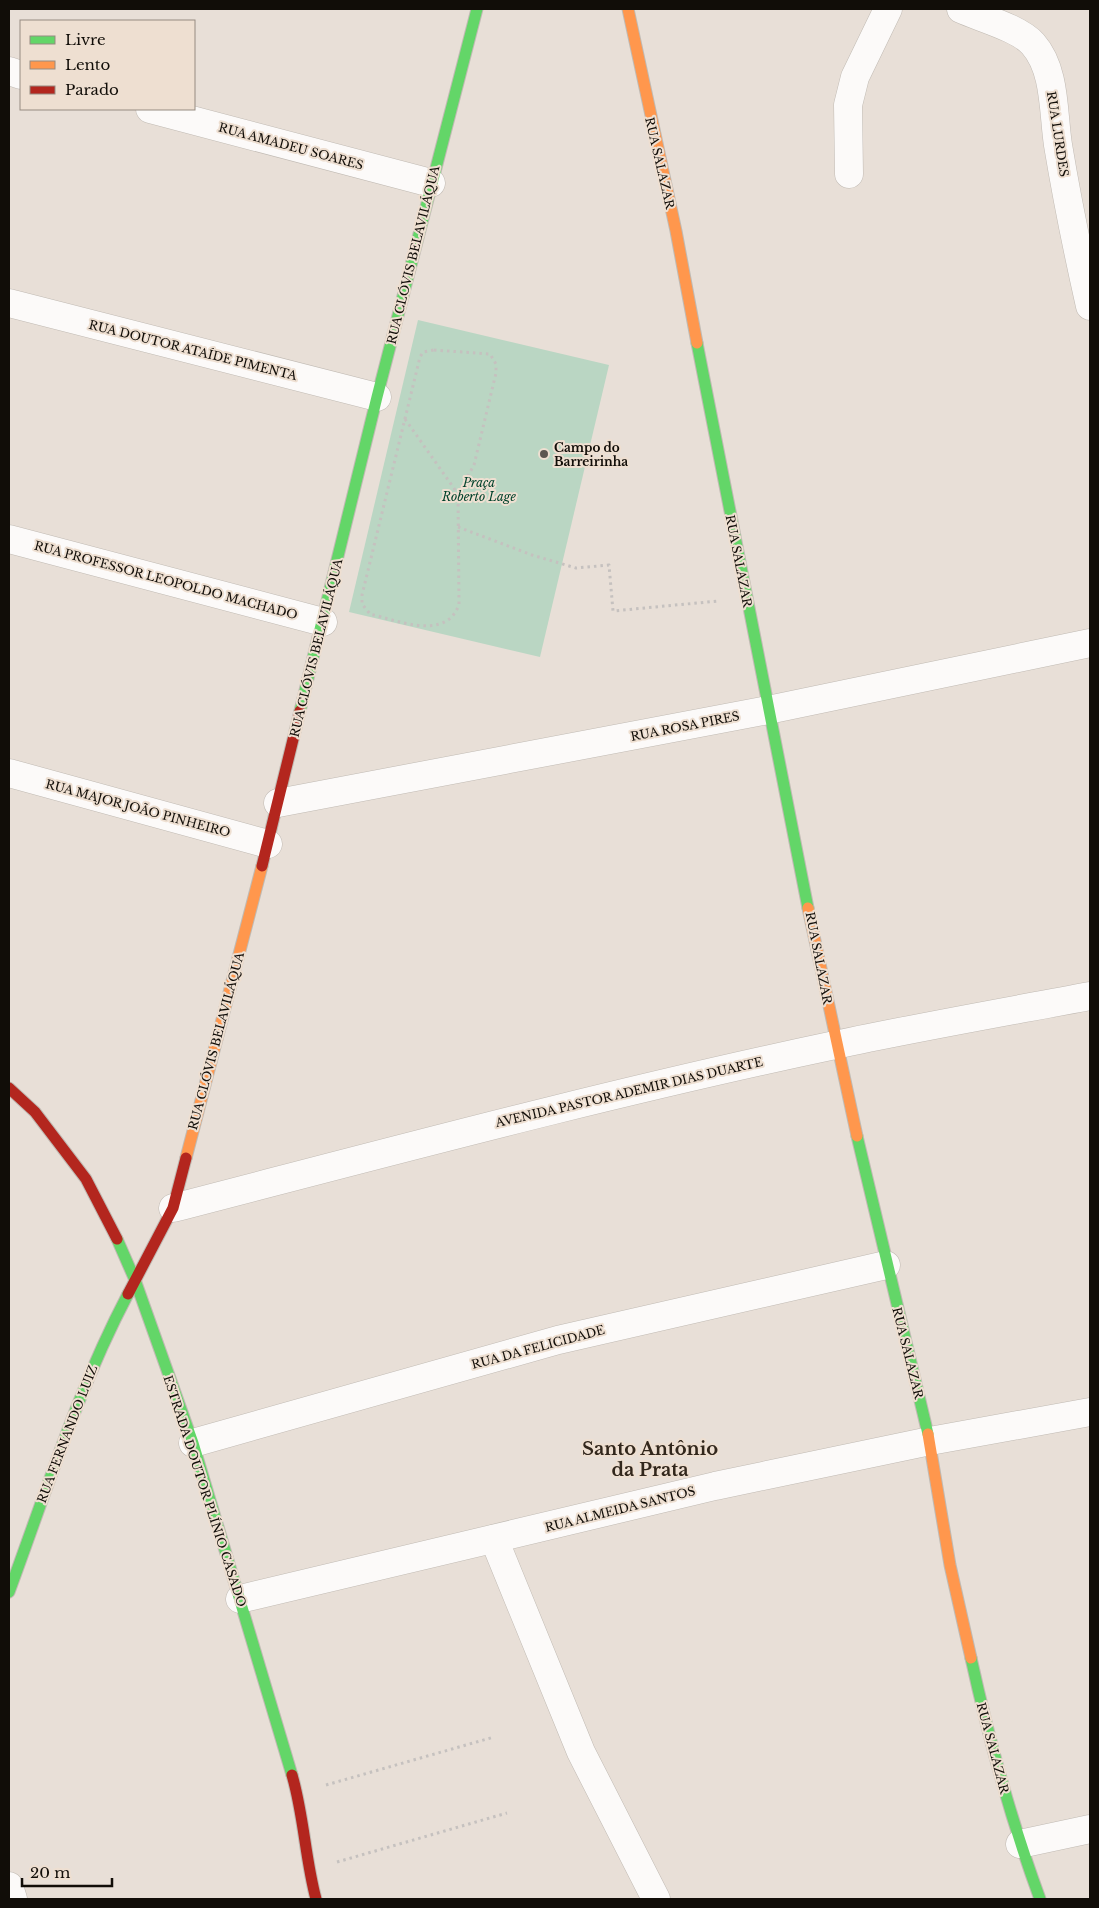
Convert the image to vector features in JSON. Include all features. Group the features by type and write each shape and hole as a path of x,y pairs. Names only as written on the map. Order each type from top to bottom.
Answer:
{"street":[{"name":"RUA CLÓVIS BELAVILÁQUA","path":"135,1280 173,1208 268,844 377,397 477,9"},
{"name":"RUA SALAZAR","path":"628,9 676,231 746,599 836,1045 886,1265 930,1440 954,1584 983,1713 1020,1844 1040,1899"},
{"path":"849,174 848,105 855,77 888,9"},
{"name":"RUA LURDES","path":"962,9 1014,31 1032,42 1043,57 1049,77 1058,145 1090,306"},
{"name":"RUA AMADEU SOARES","path":"154,110 431,183"},
{"name":"RUA DOUTOR ATAÍDE PIMENTA","path":"9,304 377,397"},
{"name":"RUA PROFESSOR LEOPOLDO MACHADO","path":"9,539 323,622"},
{"name":"RUA ROSA PIRES","path":"278,803 768,710 1090,643"},
{"name":"RUA MAJOR JOÃO PINHEIRO","path":"9,773 268,844"},
{"name":"AVENIDA PASTOR ADEMIR DIAS DUARTE","path":"173,1208 490,1125 836,1045 1090,996"},
{"name":"ESTRADA DOUTOR PLÍNIO CASADO","path":"9,1088 35,1112 86,1179 135,1280 193,1442 297,1793 308,1870 316,1899"},
{"name":"RUA DA FELICIDADE","path":"193,1442 558,1340 886,1265"},
{"name":"RUA FERNANDO LUIZ","path":"9,1592 82,1393 104,1340 135,1280"},
{"name":"RUA ALMEIDA SANTOS","path":"240,1599 715,1486 930,1440 1090,1412"},
{"path":"494,1539 581,1752 656,1899"},
{"path":"1020,1844 1090,1829"},
{"path":"9,1886 13,1899"}],"path":[{"path":"434,350 485,352 494,358 496,364 495,379 474,465 458,494 459,604 453,616 438,625 424,626 370,614 365,610 362,595 423,352 434,350"},
{"path":"405,419 458,494"},
{"path":"458,527 532,555 576,568 609,565 613,611 746,599"},
{"path":"297,1793 494,1737"},
{"path":"308,1870 507,1813"}],"green space":[{"name":"Praça Roberto Lage","path":"418,320 609,365 540,657 349,612"}],"traffic: fast":[{"path":"300,711 377,397 477,9"},
{"path":"697,343 808,908"},
{"path":"857,1136 928,1434"},
{"path":"117,1239 135,1280 193,1443 292,1775"},
{"path":"9,1592 78,1404 128,1294"},
{"path":"971,1658 1001,1780 1040,1899"}],"traffic: slow":[{"path":"628,9 676,231 697,343"},
{"path":"186,1158 262,866"},
{"path":"808,908 857,1136"},
{"path":"928,1434 950,1565 971,1658"}],"traffic: jam":[{"path":"262,866 300,711"},
{"path":"9,1088 35,1112 86,1179 117,1239"},
{"path":"128,1294 173,1208 186,1158"},
{"path":"292,1775 316,1899"}],"place":[{"name":"Campo do Barreirinha","path":"544,454"}],"district":[{"name":"Santo Antônio da Prata","path":"650,1459"}]}
